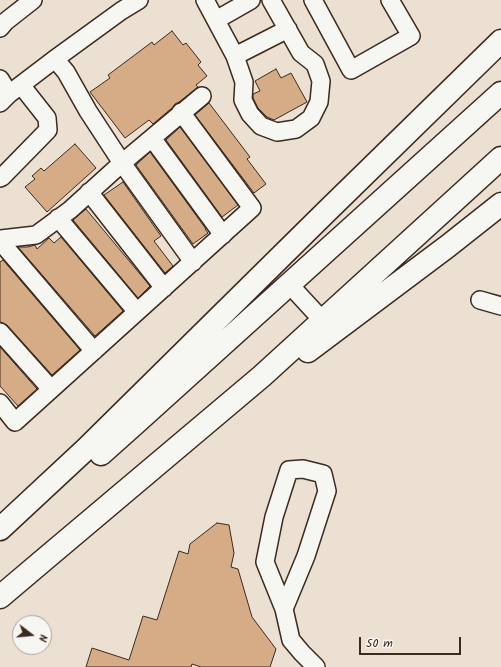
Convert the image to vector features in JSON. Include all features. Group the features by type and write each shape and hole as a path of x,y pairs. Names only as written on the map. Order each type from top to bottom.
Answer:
{"highway":[{"path":"0,529 86,449 501,41"},
{"path":"0,539 139,420 501,93"},
{"path":"0,597 262,376 501,158"},
{"path":"143,476 501,204"}],"street":[{"path":"0,28 5,22 33,0"},
{"path":"10,94 121,11 139,0"},
{"path":"205,0 235,56 244,82 243,100 250,114 261,126 277,132 296,129 311,118 319,102 321,82 315,64 301,53 271,0"},
{"path":"216,20 251,0"},
{"path":"313,0 351,70 411,36 390,0"},
{"path":"235,56 288,29"},
{"path":"55,60 66,72 88,111 122,163 192,262"},
{"path":"0,79 10,94 46,118 48,130 0,178"},
{"path":"0,240 36,235 70,210 122,163 202,96"},
{"path":"0,403 15,422 252,208 182,112"},
{"path":"152,138 223,235"},
{"path":"89,192 164,288"},
{"path":"58,218 137,312"},
{"path":"0,240 94,351"},
{"path":"289,284 323,321"},
{"path":"480,300 501,306"},
{"path":"0,332 51,389"},
{"path":"284,609 306,556 327,491 323,474 303,469 289,470 274,517 265,562 284,609 291,640 315,667"}],"building":[{"path":"172,31 183,45 186,43 201,62 198,65 207,76 196,85 198,87 175,104 153,124 149,120 125,138 90,92 110,78 108,75 152,42 154,45"},
{"path":"276,69 281,78 291,73 307,102 274,120 267,117 258,108 253,98 253,94 260,91 255,81"},
{"path":"209,103 250,157 247,159 266,184 254,193 195,115"},
{"path":"180,127 238,205 222,217 166,140"},
{"path":"75,144 96,168 47,212 25,187 35,179 32,176 41,168 44,171"},
{"path":"150,152 208,233 193,244 136,165"},
{"path":"123,182 161,236 154,241 173,266 165,273 104,195"},
{"path":"86,209 150,286 138,298 73,220"},
{"path":"61,237 123,311 95,336 18,247 35,245 37,249 49,238 54,243"},
{"path":"3,260 80,350 52,375 7,325 0,322 0,262"},
{"path":"0,347 37,389 18,406 0,386"},
{"path":"217,523 229,525 234,553 231,567 238,569 252,617 276,649 270,667 201,667 192,664 191,667 86,667 92,648 129,660 143,616 157,620 179,551 188,554 190,544"}]}
